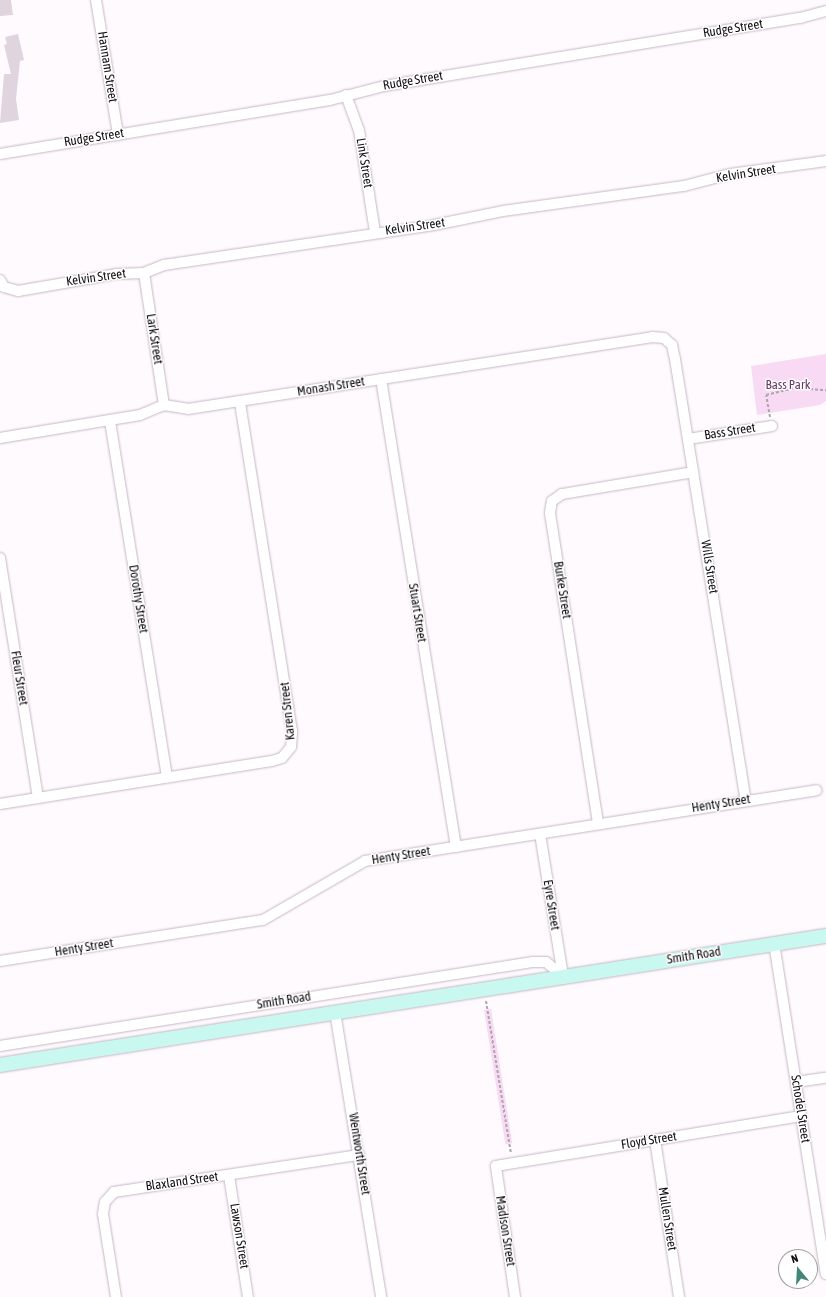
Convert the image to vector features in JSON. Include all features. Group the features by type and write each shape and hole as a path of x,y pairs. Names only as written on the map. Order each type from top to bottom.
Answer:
{"street":[{"name":"Hannam Street","path":"96,0 118,134"},
{"name":"Rudge Street","path":"0,154 346,95 384,86 800,18 826,11"},
{"name":"Link Street","path":"346,95 359,130 375,232"},
{"name":"Kelvin Street","path":"2,284 18,291 116,274 144,273 164,265 375,232 457,221 503,211 684,186 730,174 826,161"},
{"name":"Lark Street","path":"144,273 164,405"},
{"name":"Monash Street","path":"164,405 188,409 652,337 664,338"},
{"name":"Wills Street","path":"664,338 672,346 746,800"},
{"name":"Stuart Street","path":"381,379 456,847"},
{"name":"Karen Street","path":"0,804 272,761 282,758 291,747 292,731 240,401"},
{"path":"0,438 140,415 164,405"},
{"name":"Dorothy Street","path":"110,421 167,777"},
{"name":"Bass Street","path":"688,439 772,426"},
{"name":"Burke Street","path":"598,823 550,513 552,501 562,494 693,472"},
{"name":"Fleur Street","path":"0,558 38,798"},
{"name":"Henty Street","path":"0,962 264,920 365,861 540,834 598,823 816,790"},
{"name":"Eyre Street","path":"540,834 563,976"},
{"name":"Smith Road","path":"0,1065 826,936"},
{"name":"Schodel Street","path":"774,944 826,1274"},
{"name":"Smith Road","path":"0,1046 533,962 546,962 563,976"},
{"name":"Wentworth Street","path":"335,1012 381,1297"},
{"path":"796,1082 826,1078"},
{"name":"Floyd Street","path":"496,1166 801,1116"},
{"name":"Mullen Street","path":"655,1140 679,1297"},
{"name":"Blaxland Street","path":"116,1297 103,1214 104,1202 114,1192 229,1176 359,1155"},
{"name":"Madison Street","path":"496,1166 515,1297"},
{"name":"Lawson Street","path":"229,1176 248,1297"}],"path":[{"path":"772,426 766,395 795,388 826,390"},
{"path":"486,1001 513,1162"}],"green space":[{"name":"Bass Park","path":"826,354 826,401 820,405 757,415 751,366"},
{"path":"491,1009 512,1143 505,1144 484,1010"}],"building":[{"path":"0,0 11,0 13,15 0,16"},
{"path":"18,34 24,60 20,61 16,99 19,120 0,123 4,74 11,74 4,45 7,44 5,37"}]}
